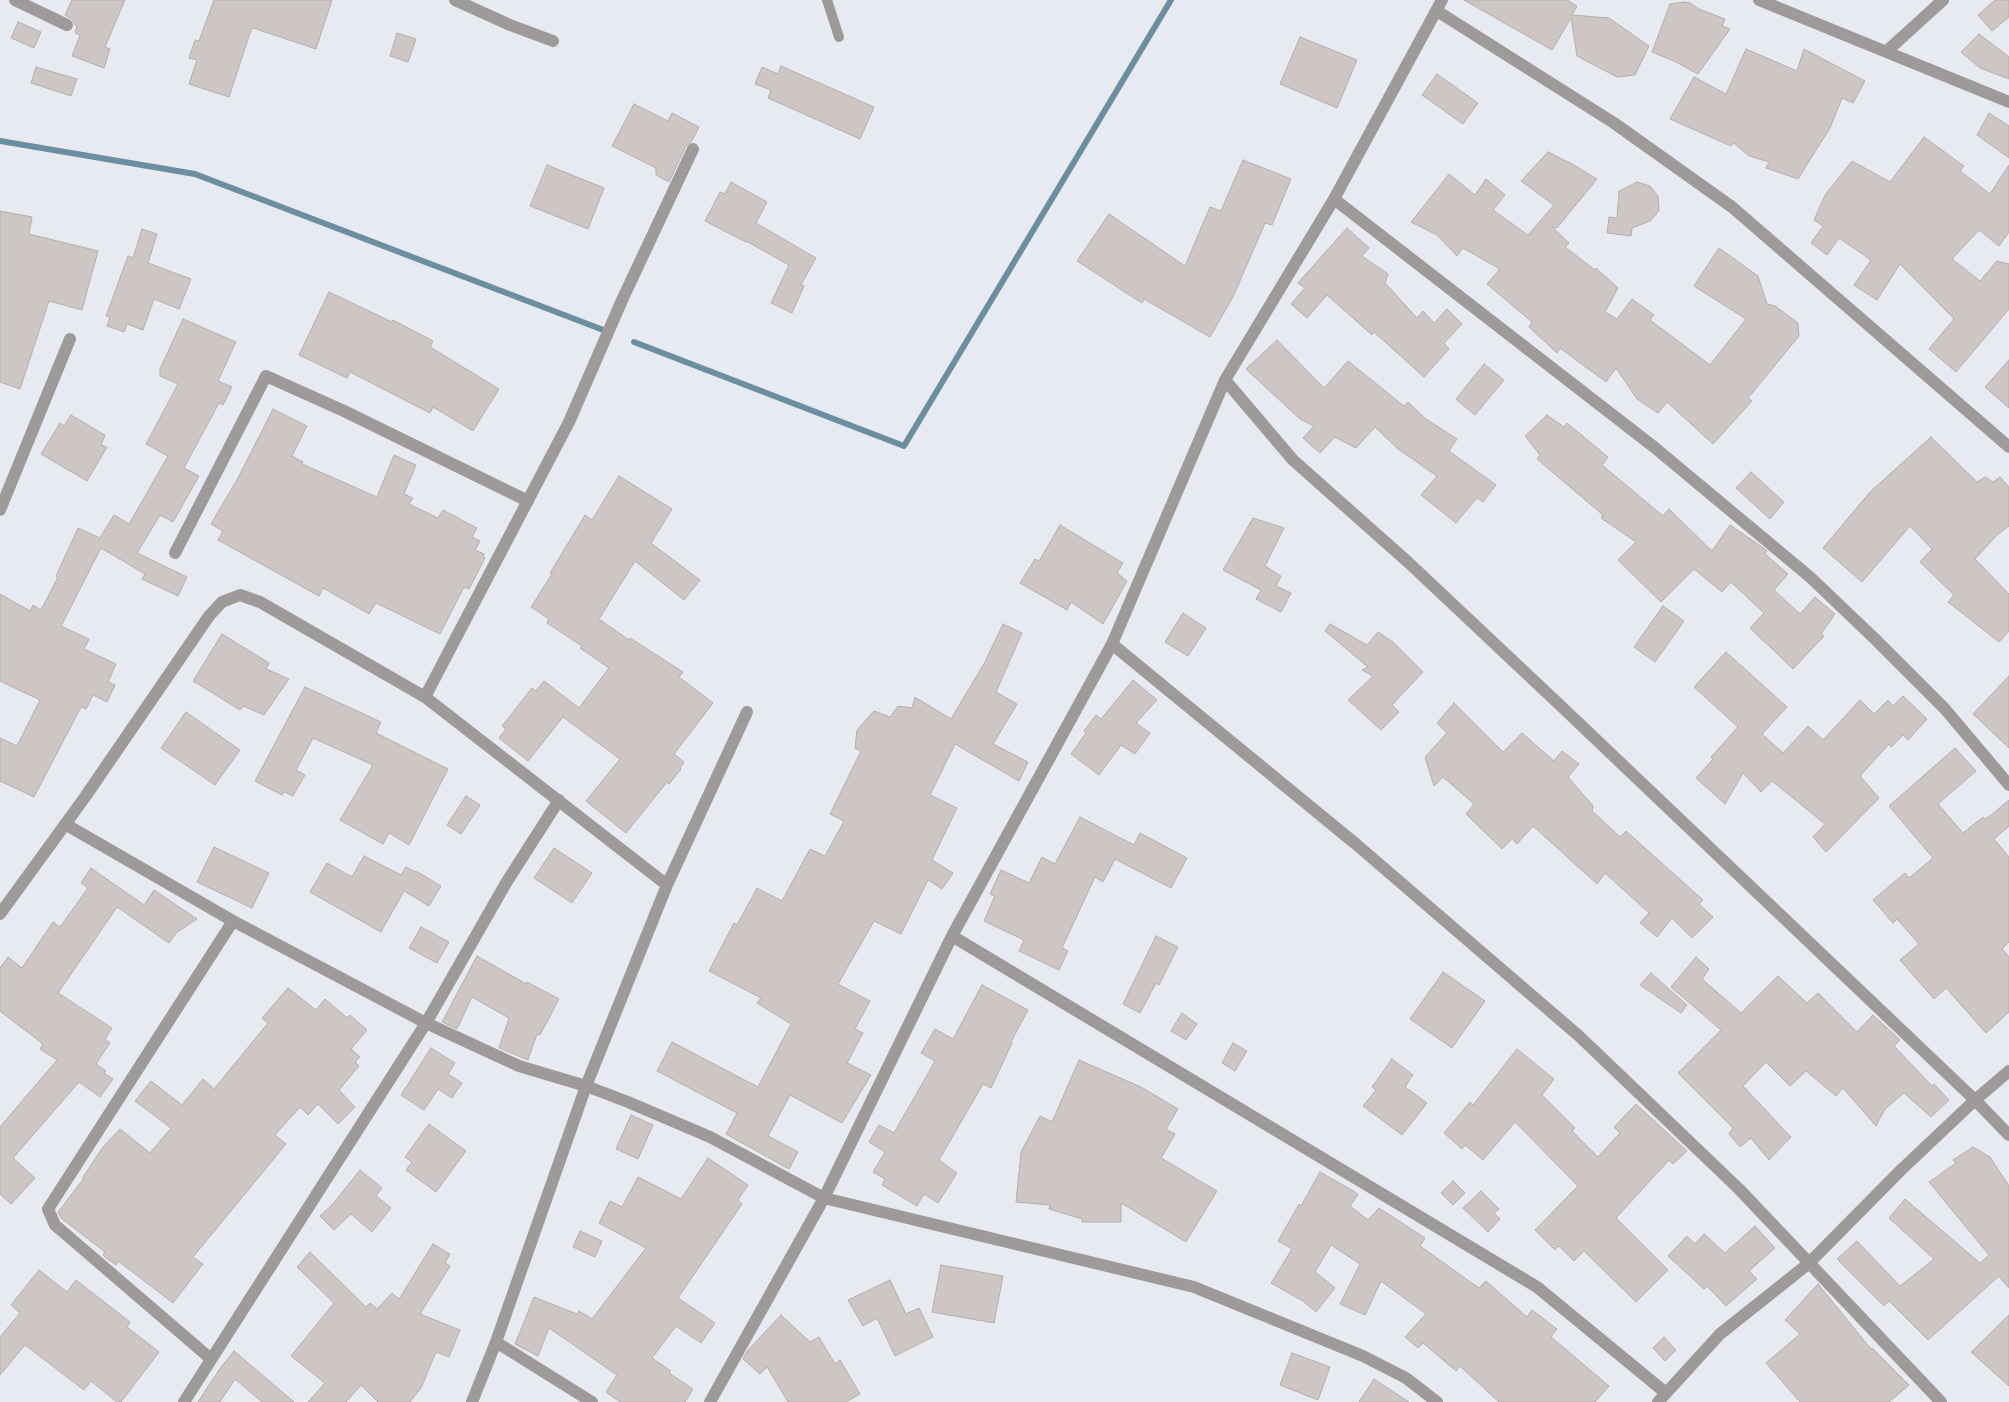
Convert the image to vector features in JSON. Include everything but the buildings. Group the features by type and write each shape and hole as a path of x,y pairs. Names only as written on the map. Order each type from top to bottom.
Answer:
{"street":[{"path":"15,0 67,25"},
{"path":"455,0 510,25 553,41"},
{"path":"1759,0 2009,102"},
{"path":"1887,51 1943,0"},
{"path":"710,1402 824,1198 952,936 1112,644 1225,380 1334,199 1439,6 1614,123 1732,207 2009,447"},
{"path":"425,696 569,422 622,298 693,149"},
{"path":"1334,199 1654,447 1810,577 1945,709 2009,785"},
{"path":"0,510 70,338"},
{"path":"175,553 266,376 344,411 528,500"},
{"path":"1225,380 1293,460 1409,563 1542,688 1975,1100 2009,1135"},
{"path":"0,914 65,824 209,616 222,602 240,595 260,602 425,696 666,884"},
{"path":"1112,644 1356,845 1579,1036 1732,1182 1941,1402"},
{"path":"472,1402 496,1342 586,1086 666,884 747,712"},
{"path":"184,1402 426,1022 506,883 559,800"},
{"path":"65,824 233,921 426,1022 519,1066 586,1086 710,1137 824,1198 1194,1286 1363,1356 1406,1378 1437,1402"},
{"path":"211,1359 55,1225 48,1209 233,921"},
{"path":"952,936 1537,1287 1662,1397 1720,1334 1808,1264 1901,1170 2009,1070"},
{"path":"496,1342 592,1402"}],"lane":[{"path":"827,0 839,37"}],"waterway":[{"path":"634,342 904,446 1171,0"},
{"path":"0,141 195,174 606,331"}]}
